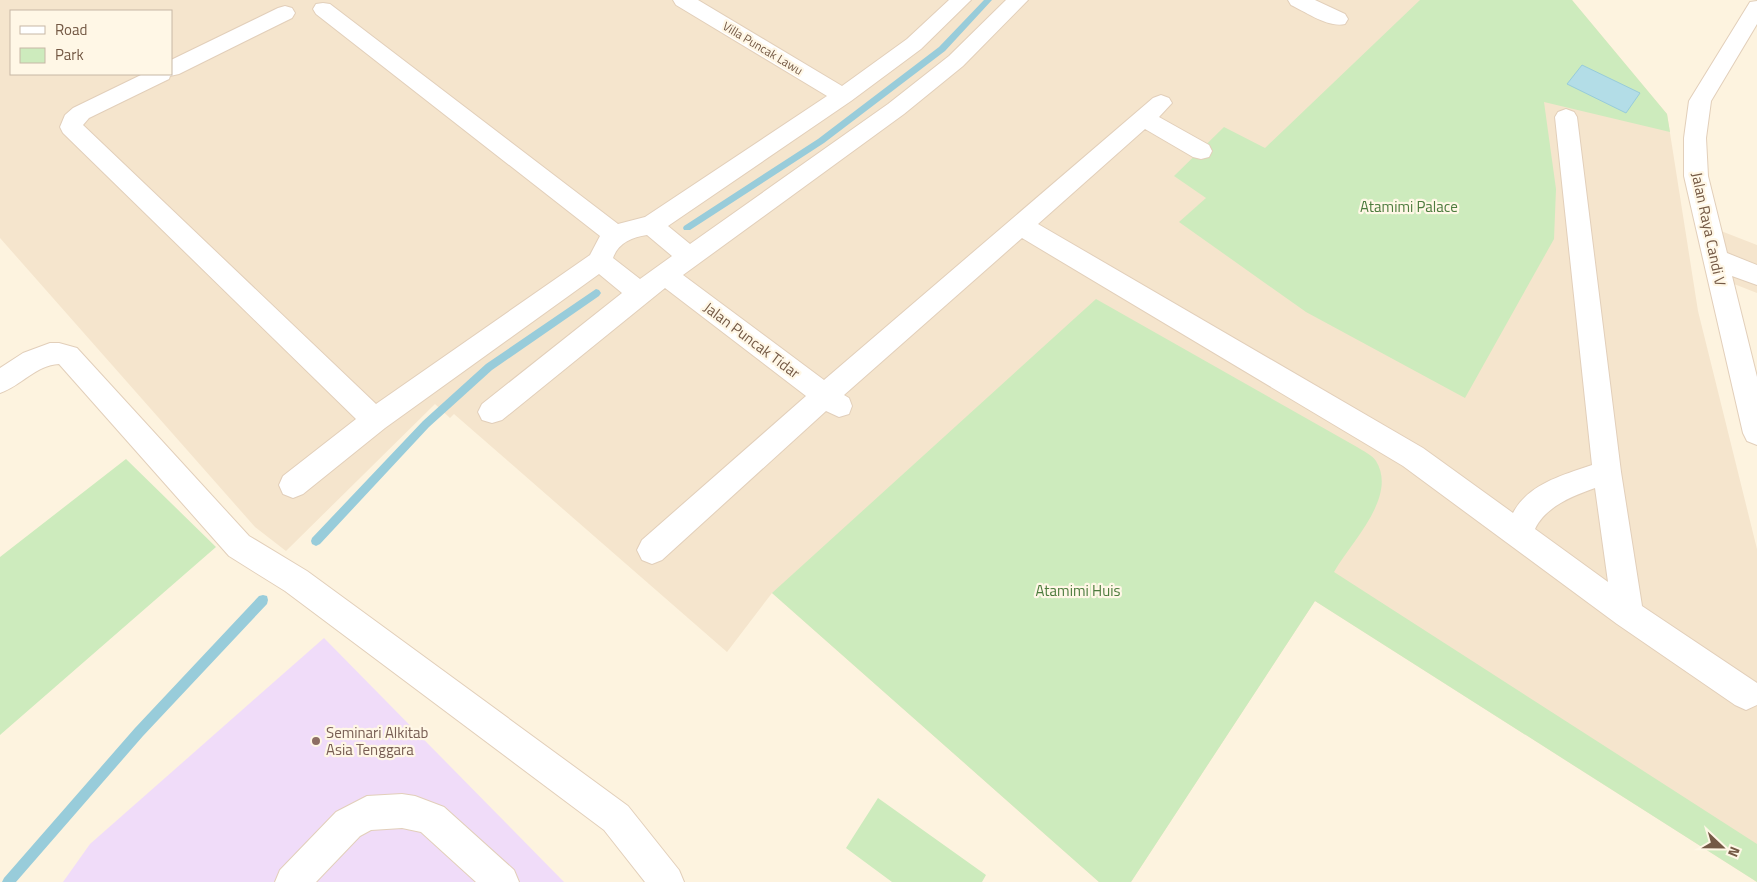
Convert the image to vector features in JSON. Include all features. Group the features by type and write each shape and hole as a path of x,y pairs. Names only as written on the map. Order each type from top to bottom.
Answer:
{"street":[{"name":"Villa Puncak Lawu","path":"684,0 842,96"},
{"path":"293,485 375,420 600,261 602,252 616,235 625,230 651,225 842,96 914,44 961,0"},
{"path":"492,412 640,293 896,110 956,61 1018,0"},
{"path":"1298,0 1338,19"},
{"path":"172,67 282,6 306,15 328,5 616,235"},
{"name":"Jalan Raya Candi V","path":"1757,7 1700,101 1696,138 1696,176 1757,433"},
{"path":"159,75 80,113 73,120 71,127 375,420"},
{"path":"652,550 832,400 1020,224 1152,110 1201,150"},
{"path":"1566,117 1607,472 1628,614"},
{"path":"1020,224 1413,457 1628,614 1746,694"},
{"path":"651,225 689,257"},
{"path":"1715,259 1757,275"},
{"path":"600,261 640,293"},
{"name":"Jalan Puncak Tidar","path":"665,275 832,400"},
{"path":"0,382 34,360 50,353 61,353 68,356 238,546 296,581 616,818 667,882"},
{"path":"1517,534 1529,511 1558,489 1607,472"},
{"path":"292,882 348,824 367,813 402,811 415,813 432,820 502,882"}],"shaded area":[{"path":"0,0 1572,0 1667,114 1698,311 1757,549 1757,882 1315,601 1131,882 1099,882 772,593 727,652 454,414 450,418 435,404 286,551 255,527 0,238"},
{"path":"1721,231 1757,245 1757,293 1734,284"},
{"name":"Seminari Alkitab Asia Tenggara","path":"324,638 564,882 63,882 90,844"}],"green space":[{"name":"Atamimi Palace","path":"1420,0 1572,0 1667,114 1670,132 1544,102 1556,189 1554,239 1465,398 1306,312 1179,222 1206,198 1174,176 1224,127 1265,148"},
{"name":"Atamimi Huis","path":"1096,299 1372,457 1376,461 1381,475 1381,489 1377,504 1370,519 1334,572 1757,844 1757,882 1315,601 1131,882 1099,882 772,593"},
{"path":"126,459 216,547 0,735 0,557"},
{"path":"878,798 986,875 982,882 892,882 846,848"}],"water":[{"path":"1582,65 1640,93 1626,113 1567,84"}],"waterway":[{"path":"687,228 821,141 942,49 988,0"},
{"path":"316,541 426,424 489,367 596,293"},
{"path":"8,882 139,732 263,600"}],"place":[{"name":"Seminari Alkitab Asia Tenggara","path":"316,741"}]}
